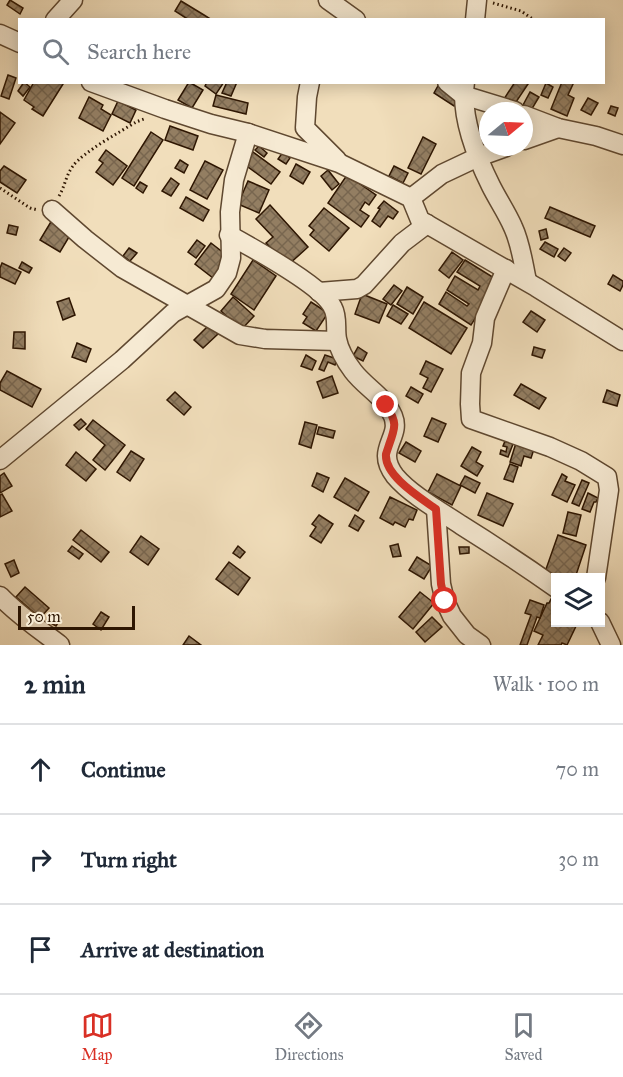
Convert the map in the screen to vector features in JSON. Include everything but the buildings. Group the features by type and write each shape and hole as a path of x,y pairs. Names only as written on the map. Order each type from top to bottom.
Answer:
{"street":[{"path":"57,18 73,0"},
{"path":"475,18 477,0"},
{"path":"337,7 353,18"},
{"path":"0,34 18,42"},
{"path":"96,84 211,124 248,133 339,163 411,198 420,220 527,281 623,341"},
{"path":"310,84 304,128 339,163"},
{"path":"464,89 494,102"},
{"path":"464,89 469,130 478,158 513,226 527,281"},
{"path":"533,118 558,128 596,136 623,145"},
{"path":"533,137 558,128"},
{"path":"0,460 113,367 161,322 216,289 227,273 231,258 229,235 234,180 248,133"},
{"path":"411,198 442,174 483,156"},
{"path":"52,210 122,268 240,334 265,339 337,341"},
{"path":"319,292 357,289 364,285 402,243 428,224"},
{"path":"229,235 261,253 325,296 334,308 337,341 354,372 386,405 393,417 395,427 386,455 387,463 395,475 436,509 551,585"},
{"path":"506,269 485,318 482,343 471,373 471,419 550,447 607,477 609,490 597,573"},
{"path":"436,509 441,584 445,601 452,616 467,635 481,645"},
{"path":"0,596 33,637 60,645"}],"path":[{"path":"490,0 494,4 521,11 531,18"},
{"path":"0,188 30,208 41,211 50,208 52,210 63,190 68,174 74,164 84,155 136,122 165,109"}],"route":[{"path":"386,405 393,417 395,427 386,455 387,463 406,486 436,509 441,584 445,601"}]}
